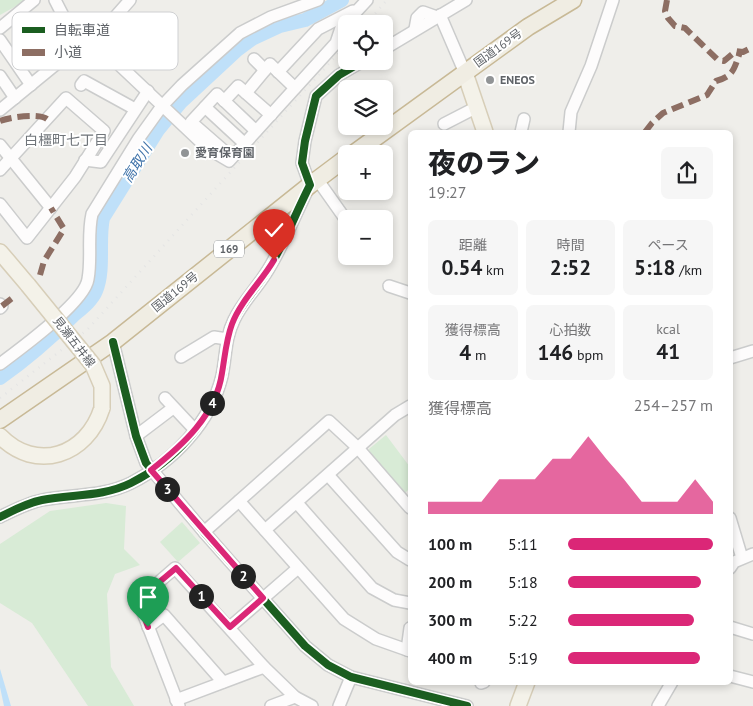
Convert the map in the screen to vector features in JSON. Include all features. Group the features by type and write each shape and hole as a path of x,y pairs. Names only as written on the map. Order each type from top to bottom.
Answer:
{"highway":[{"name":"国道169号","path":"365,145 528,27 573,0"},
{"name":"国道169号","path":"0,420 113,342 338,164"}],"main road":[{"path":"465,73 484,130"},
{"name":"見瀬五井線","path":"0,252 94,365 102,386 102,408 88,436 60,453 48,456 29,454 13,447 0,436"},
{"path":"518,706 526,685"}],"street":[{"path":"19,12 34,0"},
{"path":"55,0 61,12"},
{"path":"0,364 36,336 79,298 86,288 89,278 89,228 92,214 163,107 234,37 272,17 318,0"},
{"path":"393,43 466,0"},
{"path":"569,130 571,112 591,66 613,0"},
{"path":"118,12 128,1"},
{"path":"123,70 148,91 207,148 229,161 336,43 342,28 363,4"},
{"path":"278,72 318,28 363,4"},
{"path":"438,16 465,73"},
{"path":"0,28 12,18"},
{"path":"0,40 12,57"},
{"path":"254,59 265,70"},
{"path":"246,93 270,64 295,88"},
{"path":"21,70 31,85"},
{"path":"0,110 49,70"},
{"path":"338,211 313,182 302,163 305,141 316,96 347,70"},
{"path":"0,76 15,98"},
{"path":"81,85 84,81 135,108"},
{"path":"224,101 238,86 271,115"},
{"path":"85,160 101,162 148,91"},
{"path":"232,158 191,122 217,94 256,131"},
{"path":"0,170 66,98 104,131 51,208 27,238 0,204"},
{"path":"205,107 245,144"},
{"path":"444,124 476,107"},
{"path":"521,130 524,119"},
{"path":"0,145 51,208"},
{"path":"0,517 32,502 87,496 130,483 151,470 186,442 217,394 227,339 237,312 274,260 313,182"},
{"path":"389,286 408,292"},
{"path":"181,357 214,337 227,339"},
{"path":"113,342 136,436 151,470 204,532 317,656 351,677 467,706"},
{"path":"733,357 753,351"},
{"path":"165,398 195,430"},
{"path":"265,530 395,415 408,407"},
{"path":"136,436 173,408"},
{"path":"204,532 329,421 358,448 408,506"},
{"path":"328,475 397,552 408,559"},
{"path":"239,501 336,611 355,628 376,639 408,650"},
{"path":"297,503 372,588 394,600 408,603"},
{"path":"733,524 748,556 733,564"},
{"path":"264,667 223,682 178,703 138,600 176,568 264,667 295,697 312,706"},
{"path":"230,627 298,568"},
{"path":"148,627 164,614 223,682"},
{"path":"733,628 753,634"},
{"path":"339,706 351,677"},
{"path":"733,677 753,682"},
{"path":"658,706 670,685"},
{"path":"271,706 295,697"}],"green space":[{"path":"0,0 27,0 0,15"},
{"path":"386,435 408,464 408,490 404,494 370,456 369,449"},
{"path":"106,503 126,506 124,549 140,565 115,574 107,594 111,667 134,706 88,706 32,623 0,603 0,544 50,511"},
{"path":"182,522 200,543 178,562 160,542"}],"water":[{"path":"0,669 11,706 4,706 0,687"}],"waterway":[{"name":"高取川","path":"0,378 47,341 86,305 94,295 100,274 103,218 158,130 181,102 237,50 252,39 280,26 305,20 342,0"}],"railway":[{"path":"374,15 387,0"},
{"path":"0,398 87,330 338,54"}],"marked path":[{"path":"667,0 665,11 668,18 675,26 685,28 718,60 724,61 736,51 743,52 753,47"},
{"path":"647,130 663,113 707,95 716,81 730,74 740,52"},
{"path":"0,121 31,116 47,119"},
{"path":"40,275 44,261 64,229 51,208"},
{"path":"2,306 15,296"}],"cycle path":[{"path":"0,517 36,501 110,491 131,483 161,464 188,439 199,425 217,393 222,376 229,334 234,320 272,263 310,185 302,163 305,141 316,96 339,75 348,70"},
{"path":"113,342 136,436 146,463 305,646 328,665 351,677 467,706"}],"place":[{"name":"ENEOS","path":"490,80"},
{"name":"愛育保育園","path":"185,153"}],"district":[{"name":"白橿町七丁目","path":"66,140"}],"route":[{"path":"148,627 138,600 176,568 230,627 263,598 151,470 186,442 210,407 217,394 222,373 225,345 232,323 237,312 267,273 274,260"}]}
